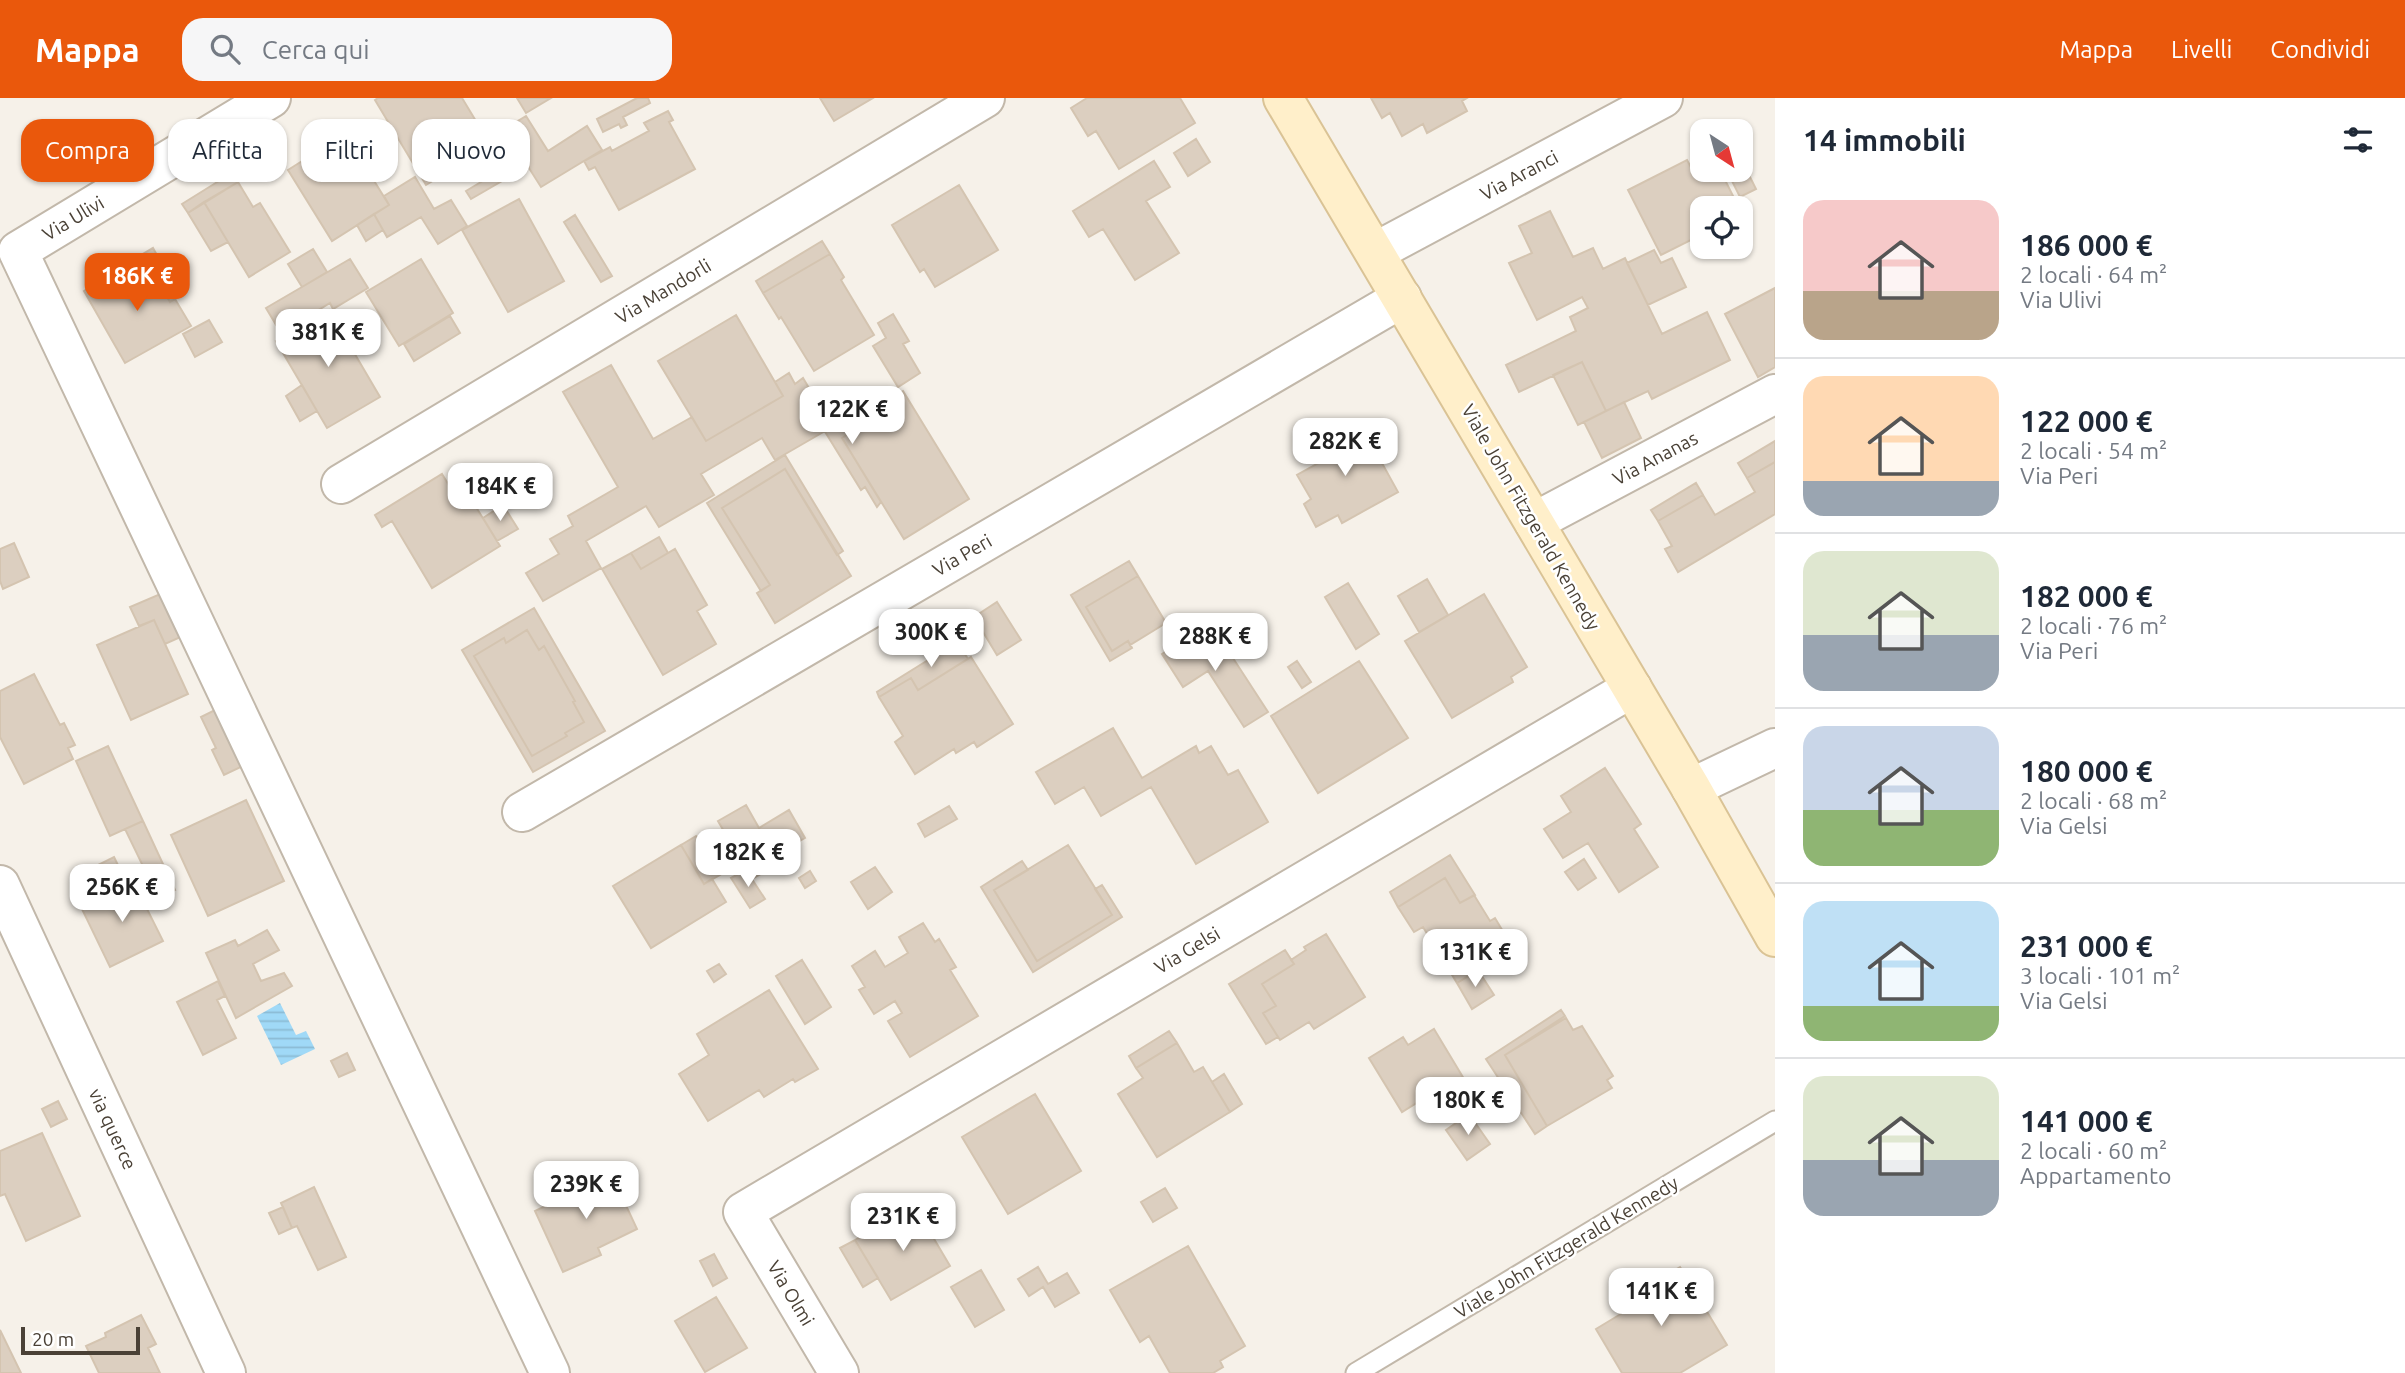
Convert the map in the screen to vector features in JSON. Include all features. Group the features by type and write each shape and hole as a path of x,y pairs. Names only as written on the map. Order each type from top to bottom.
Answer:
{"street":[{"name":"Via Ulivi","path":"271,98 18,251 550,1373"},
{"name":"Via Mandorli","path":"341,484 985,98"},
{"name":"Viale John Fitzgerald Kennedy","path":"1283,98 1691,788 1775,937"},
{"name":"Via Aranci","path":"1375,252 1663,98"},
{"name":"Via Peri","path":"522,812 1402,298"},
{"name":"Via Ananas","path":"1534,522 1775,394"},
{"name":"Via Gelsi","path":"743,1212 1632,688"},
{"path":"1691,788 1775,748"},
{"name":"via querce","path":"0,885 226,1373"},
{"name":"Via Olmi","path":"743,1212 839,1373"}],"lane":[{"name":"Viale John Fitzgerald Kennedy","path":"1356,1373 1775,1121"}],"water":[{"path":"280,1003 296,1035 306,1031 315,1049 281,1065 257,1016"}],"building":[{"path":"462,98 475,119 412,119 412,162 398,138 398,119 386,119 375,100"},
{"path":"517,98 551,98 526,113"},
{"path":"637,98 648,98 650,103 623,117 627,125 621,128 619,124 603,132 597,119"},
{"path":"820,98 873,98 834,121"},
{"path":"1087,98 1180,98 1195,123 1119,169 1096,131 1088,136 1071,108"},
{"path":"1371,98 1467,98 1462,101 1467,111 1427,133 1423,124 1402,136 1390,113 1382,118"},
{"path":"668,111 673,120 669,122 695,169 619,210 595,167 589,170 584,161 610,147 612,151 649,131 644,123"},
{"path":"530,122 548,151 587,126 602,150 541,187 530,170"},
{"path":"1196,139 1210,162 1188,176 1174,153"},
{"path":"1687,160 1690,166 1690,182 1726,182 1733,196 1690,196 1690,240 1661,255 1628,190"},
{"path":"1154,161 1170,187 1146,201 1179,253 1135,280 1103,229 1089,237 1073,211"},
{"path":"301,162 301,182 375,182 389,205 332,241 288,170"},
{"path":"412,179 412,182 418,182 434,209 451,200 467,226 438,244 421,217 387,237 374,214 389,205 384,196"},
{"path":"217,182 238,182 188,213 182,204"},
{"path":"238,182 253,207 260,203 290,252 249,277 204,202"},
{"path":"481,182 500,182 471,199 466,191"},
{"path":"1732,182 1752,182 1756,189 1740,196"},
{"path":"959,185 998,250 935,287 924,269 920,272 892,225"},
{"path":"519,199 564,281 508,312 462,230"},
{"path":"204,202 228,242 211,251 188,213"},
{"path":"1550,211 1573,257 1593,248 1603,269 1625,258 1662,334 1707,312 1730,360 1652,399 1648,391 1606,411 1582,362 1519,392 1506,365 1576,331 1570,317 1588,308 1582,297 1537,320 1509,263 1532,253 1519,226"},
{"path":"374,214 383,230 366,241 357,225"},
{"path":"575,215 612,276 601,282 564,222"},
{"path":"822,241 830,254 763,293 756,281"},
{"path":"153,248 180,296 170,302 150,266 115,286 109,274"},
{"path":"313,249 327,272 302,287 288,264"},
{"path":"1654,250 1661,263 1672,258 1686,287 1648,305 1627,263"},
{"path":"830,254 844,277 841,280 874,335 814,371 763,293"},
{"path":"350,259 368,288 333,309 330,303 281,333 266,308"},
{"path":"421,259 453,313 399,346 366,292"},
{"path":"150,266 170,302 175,299 191,326 125,363 84,291 109,276 114,286"},
{"path":"1775,288 1775,367 1758,377 1725,314"},
{"path":"329,310 380,397 327,428 276,341"},
{"path":"893,314 909,341 903,344 920,373 898,387 873,346 886,338 878,323"},
{"path":"736,315 783,396 706,441 658,361"},
{"path":"450,316 460,333 414,361 404,344"},
{"path":"209,320 222,342 195,357 183,334"},
{"path":"1582,362 1606,411 1578,425 1553,375"},
{"path":"611,365 653,439 692,417 706,441 783,396 775,382 789,373 795,384 803,378 832,427 775,460 762,438 701,474 714,495 659,527 646,506 586,541 601,568 543,601 526,573 559,554 550,539 573,526 568,516 618,487 563,392"},
{"path":"302,385 317,411 300,421 286,396"},
{"path":"903,391 969,499 904,539 842,438 875,417 871,410"},
{"path":"1624,402 1641,438 1602,458 1584,422"},
{"path":"867,405 875,418 842,438 881,502 877,507 865,487 861,490 824,430"},
{"path":"1362,427 1398,492 1342,523 1338,515 1316,527 1304,504 1311,499 1297,475 1322,461 1312,442 1330,432 1335,442"},
{"path":"1775,441 1775,462 1747,478 1738,463"},
{"path":"785,455 843,551 837,555 785,469 722,508 770,585 761,591 707,503"},
{"path":"1775,462 1775,514 1678,572 1665,549 1672,546 1658,521 1703,495 1715,515 1755,492 1747,478"},
{"path":"785,469 851,576 775,623 757,593 770,585 722,508"},
{"path":"442,474 453,492 463,486 500,546 432,588 392,521 382,527 375,515"},
{"path":"1696,483 1703,495 1658,521 1651,510"},
{"path":"503,505 518,529 497,541 483,518"},
{"path":"659,537 668,553 641,569 631,553"},
{"path":"14,543 29,577 3,589 0,581 0,549"},
{"path":"675,549 707,605 697,611 716,644 663,675 602,569 631,553 641,569"},
{"path":"1129,561 1138,576 1086,607 1112,651 1128,641 1132,648 1110,661 1071,595"},
{"path":"1138,576 1166,623 1130,645 1128,641 1112,651 1086,607"},
{"path":"1427,579 1448,615 1419,632 1398,596"},
{"path":"1348,583 1379,634 1356,649 1325,597"},
{"path":"165,592 185,635 165,644 154,620 139,626 130,607"},
{"path":"1484,594 1527,667 1511,677 1513,682 1452,718 1405,641"},
{"path":"997,602 1021,640 997,655 974,617"},
{"path":"534,608 605,731 533,772 462,650","holes":["527,630 539,650 544,646 584,722 565,733 567,736 532,756 474,656 504,638 506,643"]},
{"path":"154,620 188,694 131,720 97,645"},
{"path":"1206,626 1226,658 1231,655 1268,712 1244,727 1208,671 1183,687 1162,654"},
{"path":"527,630 539,650 544,646 584,722 565,733 567,736 532,756 474,656 504,638 506,643"},
{"path":"957,642 968,659 918,690 911,678 879,697 877,692"},
{"path":"971,657 1013,724 977,747 974,742 956,753 954,749 915,774 895,742 903,736 879,697 911,678 918,690"},
{"path":"1297,661 1311,682 1302,688 1288,667"},
{"path":"1359,661 1408,738 1318,793 1271,716"},
{"path":"34,674 60,725 64,723 75,745 68,748 73,759 24,784 0,737 0,691"},
{"path":"219,708 251,762 224,775 212,750 216,748 201,717"},
{"path":"1113,728 1142,778 1196,746 1199,753 1211,746 1228,775 1238,770 1268,822 1196,864 1151,787 1101,816 1084,787 1055,804 1036,772"},
{"path":"108,746 143,821 110,836 76,761"},
{"path":"1605,768 1641,824 1634,829 1658,867 1619,892 1588,843 1563,858 1544,829 1571,812 1561,796"},
{"path":"246,800 284,881 208,916 171,835"},
{"path":"746,805 759,828 789,810 805,838 747,871 718,821"},
{"path":"949,806 957,819 925,837 918,824"},
{"path":"143,821 175,890 158,897 125,829"},
{"path":"696,836 720,875 704,884 681,845"},
{"path":"681,845 704,884 712,879 726,902 651,948 613,886"},
{"path":"794,845 798,853 752,879 747,871"},
{"path":"1068,845 1112,915 1037,961 994,890"},
{"path":"1450,855 1475,895 1460,903 1445,878 1398,907 1390,892"},
{"path":"114,857 127,884 97,898 84,872"},
{"path":"1584,859 1596,878 1578,890 1565,872"},
{"path":"1022,861 1028,870 994,890 1037,961 1112,915 1095,889 1102,885 1122,917 1033,972 981,887"},
{"path":"875,867 892,892 868,909 851,882"},
{"path":"746,870 765,899 750,908 731,878"},
{"path":"810,871 816,881 805,888 799,878"},
{"path":"1445,878 1460,903 1474,895 1490,921 1495,918 1510,943 1476,965 1478,970 1457,983 1423,927 1414,932 1398,907"},
{"path":"133,881 163,941 110,967 81,907"},
{"path":"923,923 935,942 939,939 956,967 950,970 978,1016 910,1057 888,1021 902,1013 895,1001 874,1014 859,990 865,987 852,966 875,951 885,967 908,953 899,937"},
{"path":"267,930 279,950 253,964 261,981 284,973 292,986 236,1018 206,953 235,940 238,946"},
{"path":"1326,934 1365,997 1314,1029 1309,1022 1280,1040 1263,1013 1276,1006 1262,984 1294,964 1291,960 1306,950 1304,947"},
{"path":"1285,950 1294,964 1262,984 1276,1006 1263,1013 1278,1037 1266,1044 1229,984"},
{"path":"802,960 831,1007 805,1024 776,976"},
{"path":"719,964 726,974 714,982 707,971"},
{"path":"1478,970 1494,995 1472,1009 1457,983"},
{"path":"218,981 225,996 217,1000 236,1038 203,1055 177,1002"},
{"path":"769,990 818,1069 795,1082 793,1079 764,1097 759,1090 708,1121 679,1074 709,1055 697,1034"},
{"path":"1561,1010 1565,1016 1505,1055 1547,1126 1535,1134 1486,1059"},
{"path":"1566,1018 1573,1030 1582,1026 1613,1076 1607,1080 1612,1088 1547,1126 1505,1055"},
{"path":"1434,1029 1464,1079 1433,1098 1431,1094 1402,1112 1369,1058 1403,1037 1408,1045"},
{"path":"1169,1031 1177,1043 1136,1068 1129,1056"},
{"path":"1177,1043 1194,1072 1203,1067 1230,1112 1157,1157 1118,1094 1143,1078 1136,1068"},
{"path":"347,1053 355,1070 339,1077 331,1061"},
{"path":"1224,1074 1242,1104 1230,1112 1212,1082"},
{"path":"1035,1094 1081,1171 1008,1214 962,1137"},
{"path":"58,1101 67,1119 51,1127 42,1109"},
{"path":"1469,1114 1490,1144 1467,1160 1446,1130"},
{"path":"42,1133 80,1216 26,1241 5,1194 0,1196 0,1151"},
{"path":"609,1169 637,1229 598,1248 601,1255 563,1272 535,1211 577,1191 574,1185"},
{"path":"314,1187 346,1257 318,1270 297,1226 292,1228 281,1203"},
{"path":"1165,1188 1177,1208 1153,1222 1141,1202"},
{"path":"914,1205 950,1266 891,1300 855,1240"},
{"path":"283,1207 292,1228 279,1234 269,1213"},
{"path":"855,1240 878,1278 863,1287 840,1248"},
{"path":"1188,1246 1245,1346 1220,1361 1223,1367 1213,1373 1170,1373 1149,1336 1140,1342 1110,1290"},
{"path":"714,1254 727,1278 713,1286 700,1261"},
{"path":"1038,1267 1048,1284 1067,1273 1079,1293 1055,1307 1043,1287 1029,1296 1018,1279"},
{"path":"1680,1267 1727,1345 1680,1373 1622,1373 1596,1329 1629,1309 1619,1292 1635,1282 1640,1291"},
{"path":"981,1270 1004,1310 975,1327 951,1287"},
{"path":"716,1297 747,1348 705,1372 675,1321"},
{"path":"141,1315 156,1344 148,1348 160,1373 99,1373 86,1346"},
{"path":"0,1330 21,1373 0,1373"}]}
